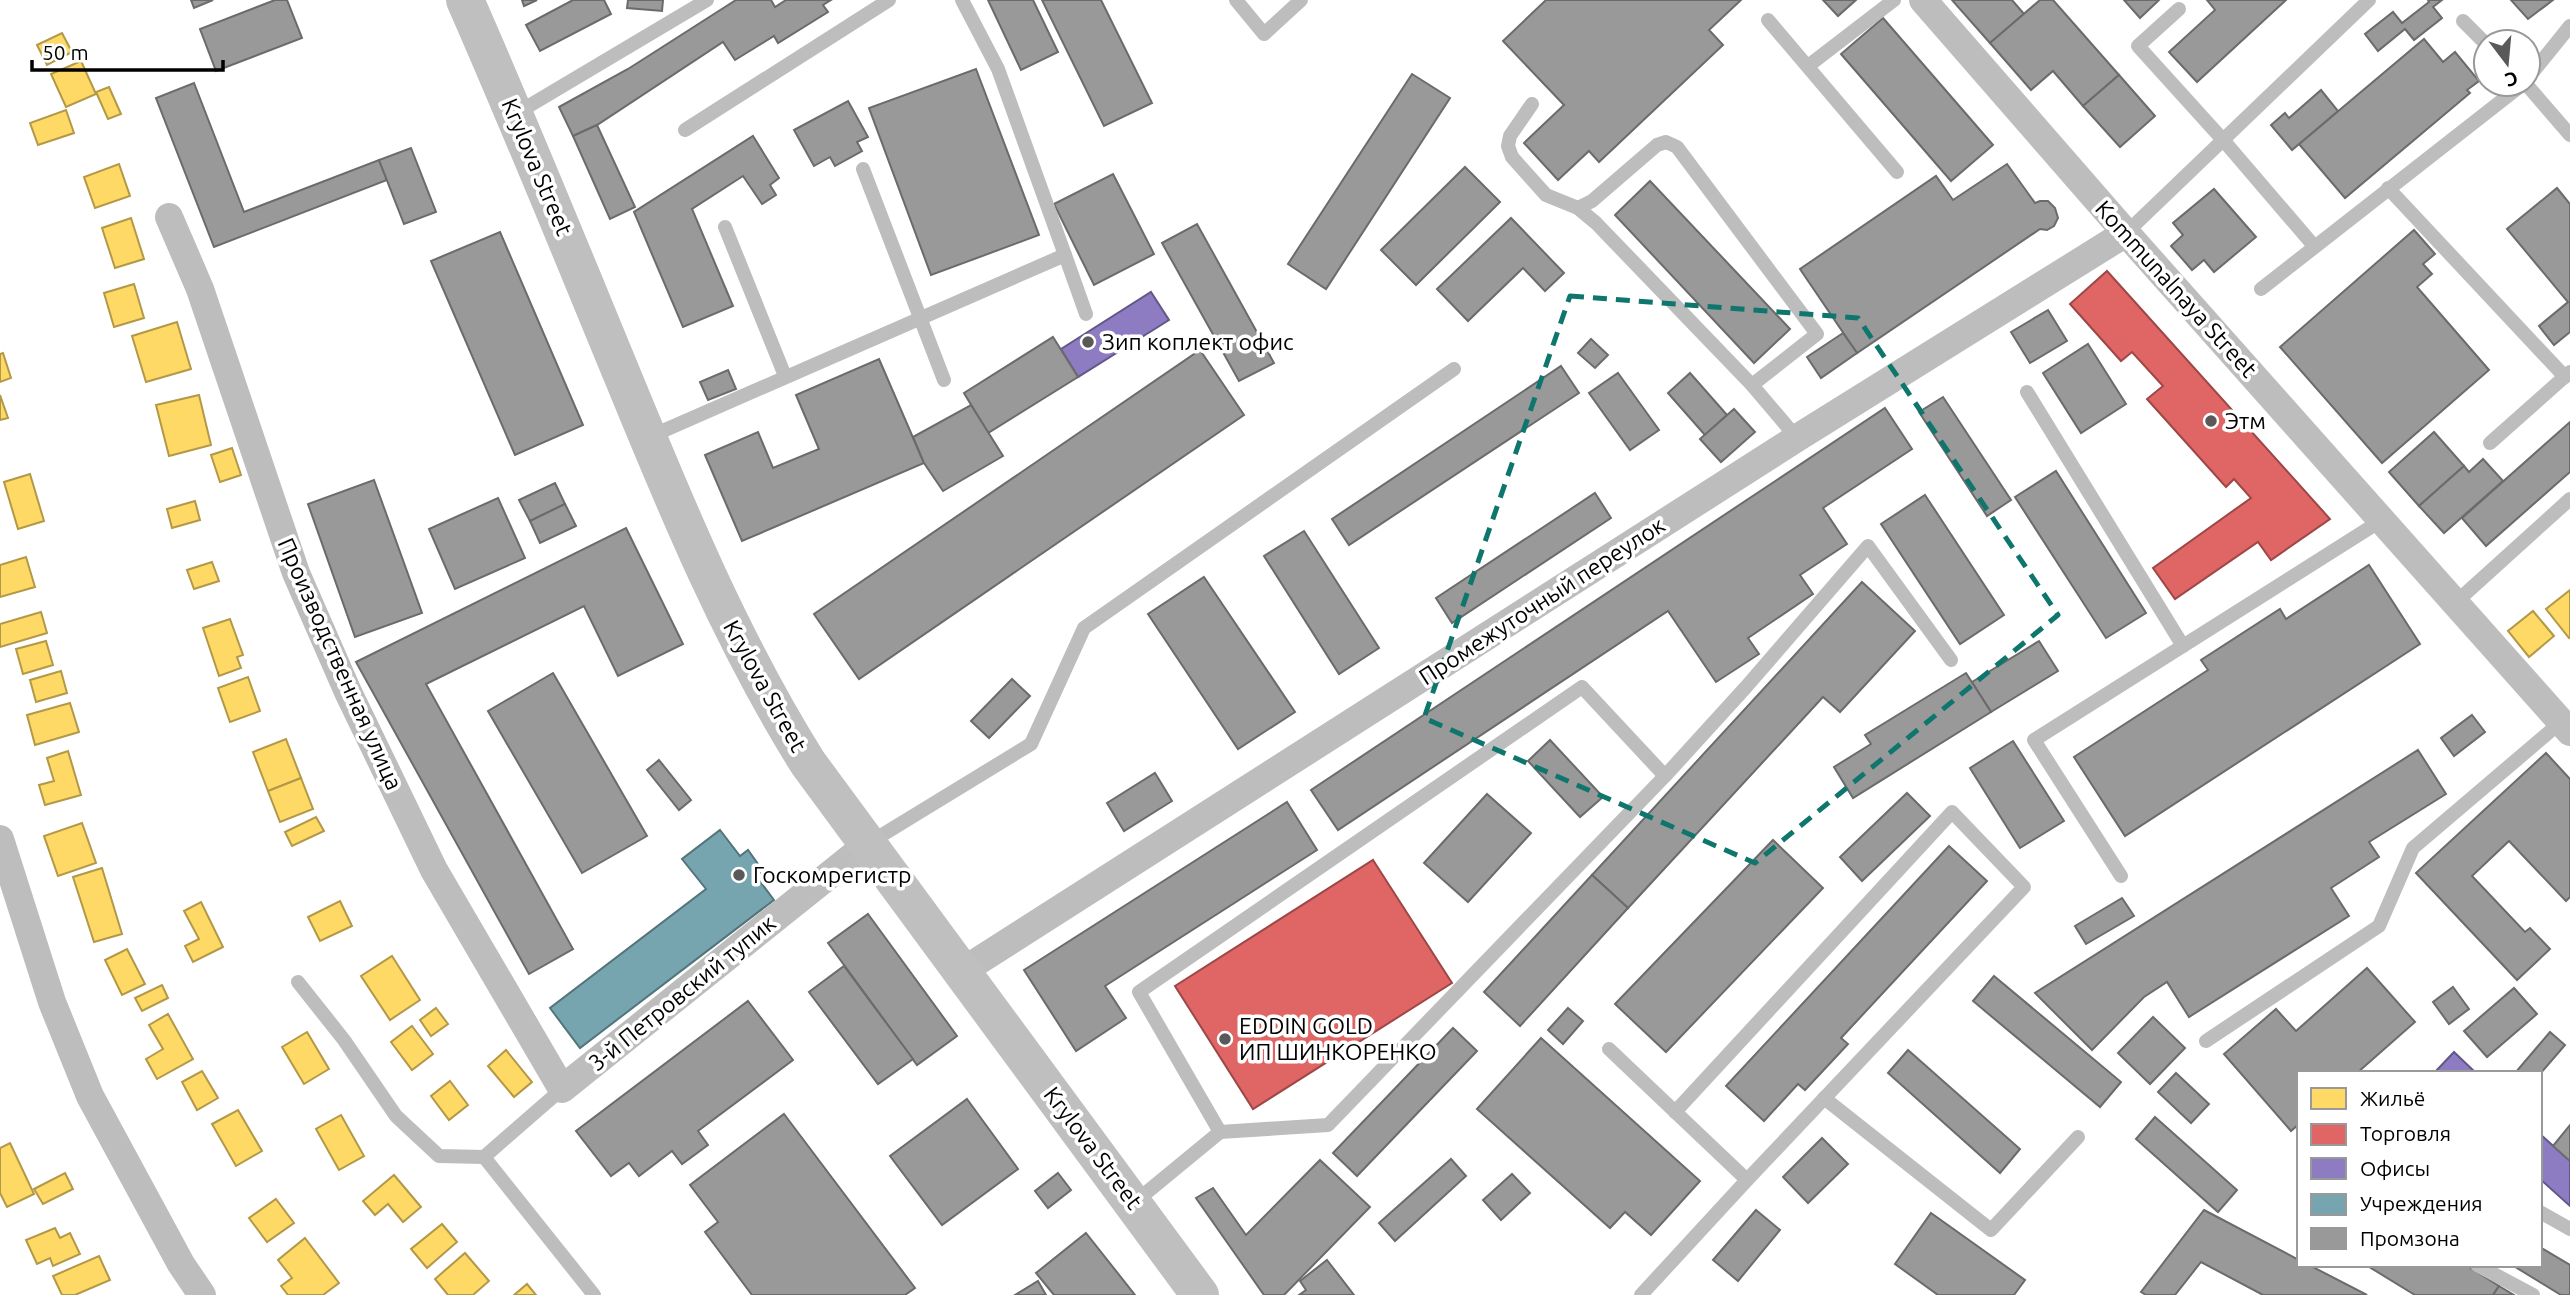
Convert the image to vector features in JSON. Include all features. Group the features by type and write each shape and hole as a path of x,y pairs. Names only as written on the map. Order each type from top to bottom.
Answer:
{"main road":[{"name":"Krylova Street","path":"465,0 648,437 735,635 773,707 808,763 1200,1295"}],"street":[{"name":"Kommunalnaya Street","path":"1923,0 2126,233 2566,727"},
{"name":"Производственная улица","path":"169,217 200,289 296,573 348,692 433,870 562,1090"},
{"name":"Промежуточный переулок","path":"961,972 1797,438 2126,233"},
{"path":"0,839 52,1002 90,1096 181,1264 202,1295"},
{"name":"3-й Петровский тупик","path":"562,1090 867,844"}],"lane":[{"path":"515,114 708,0"},
{"path":"685,130 889,0"},
{"path":"962,0 998,69 1086,314"},
{"path":"1236,0 1264,34 1301,0"},
{"path":"1808,66 1894,0"},
{"path":"2126,233 2369,0"},
{"path":"2179,9 2138,46 2314,246"},
{"path":"1768,20 1897,173"},
{"path":"2463,21 2472,30"},
{"path":"2542,61 2570,26"},
{"path":"2261,289 2507,98"},
{"path":"2537,98 2570,135"},
{"path":"1532,104 1510,136 1508,146 1512,157 1546,195 1578,208 1596,222 1752,385 1797,438"},
{"path":"1578,208 1592,201 1657,145 1666,142 1677,147 1817,334 1752,385"},
{"path":"863,169 944,380"},
{"path":"2388,188 2568,374 2490,443"},
{"path":"725,227 785,376"},
{"path":"648,437 1065,255"},
{"path":"867,844 1031,744 1084,628 1454,369"},
{"path":"2027,392 2183,646"},
{"path":"2455,603 2570,499"},
{"path":"2121,876 2034,740 2382,520"},
{"path":"1134,1203 1220,1132 1328,1125 1665,776 1868,546 1951,660"},
{"path":"1220,1132 1139,992 1582,687 1665,776"},
{"path":"2206,1041 2379,926 2413,848 2566,727"},
{"path":"1643,1294 2024,887 1952,812 1675,1112"},
{"path":"298,982 344,1040 396,1116 439,1156 484,1157 562,1090"},
{"path":"1609,1049 1747,1180"},
{"path":"1824,1098 1991,1230 2078,1137"},
{"path":"484,1157 594,1295"},
{"path":"2542,1213 2570,1229"},
{"path":"2481,1267 2533,1295"}],"highlighted area":[{"path":"1570,296 1858,318 2058,615 1755,863 1424,718"}],"building: Жильё":[{"path":"62,33 72,52 47,65 37,45"},
{"path":"81,61 96,94 66,107 51,74"},
{"path":"109,87 121,114 108,119 96,92"},
{"path":"66,110 74,133 38,145 30,123"},
{"path":"119,164 130,196 95,208 84,177"},
{"path":"131,218 144,259 115,268 102,228"},
{"path":"134,284 144,318 114,327 104,293"},
{"path":"177,322 191,369 146,382 132,336"},
{"path":"3,353 11,378 0,382 0,354"},
{"path":"0,395 8,418 0,420"},
{"path":"199,395 211,445 169,456 156,405"},
{"path":"232,448 241,475 220,482 211,455"},
{"path":"30,474 44,521 18,529 4,482"},
{"path":"195,501 200,520 172,528 167,509"},
{"path":"26,557 35,587 0,597 0,565"},
{"path":"212,562 219,581 194,589 187,570"},
{"path":"2570,590 2570,637 2569,638 2546,609"},
{"path":"2533,611 2554,636 2529,657 2508,631"},
{"path":"41,612 47,633 0,647 0,624"},
{"path":"230,619 243,655 237,657 241,668 219,676 203,628"},
{"path":"46,641 53,665 23,674 16,649"},
{"path":"61,671 67,693 36,702 30,680"},
{"path":"248,677 260,711 230,722 218,688"},
{"path":"70,703 79,732 35,745 27,715"},
{"path":"286,739 301,778 268,791 253,752"},
{"path":"68,751 81,795 45,805 39,785 54,781 47,758"},
{"path":"301,778 313,809 280,822 268,791"},
{"path":"316,817 324,831 292,846 285,832"},
{"path":"82,823 96,863 58,876 44,836"},
{"path":"102,868 122,934 94,942 73,877"},
{"path":"340,901 352,926 320,941 308,917"},
{"path":"201,902 223,947 193,962 185,946 199,939 184,911"},
{"path":"127,949 145,984 122,995 105,960"},
{"path":"392,956 420,1000 390,1020 361,976"},
{"path":"162,985 168,998 142,1011 135,998"},
{"path":"436,1008 448,1024 431,1036 420,1020"},
{"path":"168,1014 193,1059 157,1079 146,1059 163,1049 149,1025"},
{"path":"412,1026 433,1054 412,1070 391,1042"},
{"path":"307,1032 329,1069 304,1084 282,1047"},
{"path":"506,1050 532,1082 514,1097 488,1066"},
{"path":"202,1071 218,1098 197,1110 182,1082"},
{"path":"450,1081 468,1105 449,1120 431,1096"},
{"path":"238,1110 262,1151 236,1166 212,1124"},
{"path":"341,1115 364,1156 339,1170 316,1129"},
{"path":"10,1143 34,1194 7,1207 0,1193 0,1148"},
{"path":"65,1173 73,1189 43,1204 34,1189"},
{"path":"394,1175 421,1207 403,1222 388,1204 375,1215 363,1201"},
{"path":"276,1199 294,1223 267,1242 249,1218"},
{"path":"442,1224 457,1242 427,1268 411,1249"},
{"path":"55,1228 60,1238 70,1233 80,1254 53,1266 50,1258 37,1264 26,1240"},
{"path":"305,1238 339,1283 323,1295 288,1295 281,1286 292,1278 278,1260"},
{"path":"465,1253 489,1281 473,1295 448,1295 435,1279"},
{"path":"99,1256 110,1280 75,1295 62,1295 53,1276"},
{"path":"527,1284 536,1295 514,1295"}],"building: Торговля":[{"path":"2107,271 2330,519 2271,560 2258,542 2175,599 2153,568 2251,498 2234,479 2226,487 2147,399 2163,386 2132,352 2121,361 2070,304"},
{"path":"1373,860 1452,983 1253,1109 1175,986"}],"building: Офисы":[{"path":"1151,292 1169,320 1078,377 1061,349"},
{"path":"2454,1052 2474,1071 2436,1071"},
{"path":"2542,1136 2570,1161 2570,1206 2542,1181"}],"building: Учреждения":[{"path":"720,830 740,856 748,850 763,871 756,876 774,900 580,1048 550,1008 706,889 682,859"}],"building: Промзона":[{"path":"191,0 213,0 194,8"},
{"path":"275,0 287,0 302,38 216,71 200,29"},
{"path":"522,0 537,0 524,6"},
{"path":"573,0 604,0 611,14 540,51 526,25"},
{"path":"628,0 663,0 662,11 627,8"},
{"path":"736,0 771,0 775,7 786,0 831,0 823,5 828,12 778,43 774,36 735,60 723,42 597,125 573,136 559,107 628,69"},
{"path":"988,0 1033,0 1058,52 1021,70"},
{"path":"1042,0 1101,0 1152,103 1104,126"},
{"path":"1546,0 1741,0 1709,30 1723,45 1599,162 1589,151 1558,180 1524,143 1564,105 1503,41"},
{"path":"1823,0 1856,0 1838,16"},
{"path":"1952,0 2012,0 2024,14 1990,43"},
{"path":"2040,0 2053,0 2119,75 2083,106 2053,71 2031,90 1990,43"},
{"path":"2124,0 2159,0 2140,18"},
{"path":"2207,0 2286,0 2197,82 2169,52 2215,10"},
{"path":"2428,0 2442,0 2433,7 2442,18 2414,40 2405,29 2378,51 2365,34 2393,12 2402,23 2429,2"},
{"path":"2511,0 2553,0 2528,19"},
{"path":"1883,18 1993,145 1951,181 1841,54"},
{"path":"2424,39 2443,62 2455,52 2472,73 2472,86 2467,90 2470,93 2345,198 2299,144"},
{"path":"976,69 1039,235 931,275 869,108"},
{"path":"1412,74 1450,98 1326,289 1288,264"},
{"path":"2119,75 2155,116 2120,147 2083,106"},
{"path":"194,83 244,212 379,160 387,180 214,247 156,98"},
{"path":"2321,90 2338,111 2292,150 2271,125 2285,113 2289,118"},
{"path":"848,101 868,137 857,142 862,151 835,166 830,157 814,166 794,130"},
{"path":"597,125 635,207 610,219 573,136"},
{"path":"753,136 779,178 770,185 776,195 762,204 743,176 692,209 733,306 683,327 634,212"},
{"path":"411,148 436,212 404,224 379,160"},
{"path":"2007,164 2035,203 2048,201 2055,208 2058,218 2054,226 2047,230 2040,229 1857,353 1800,269 1936,176 1953,200"},
{"path":"1465,167 1500,202 1416,285 1381,250"},
{"path":"1113,174 1154,254 1094,285 1054,204"},
{"path":"1650,181 1790,329 1754,363 1615,215"},
{"path":"2557,188 2570,204 2570,332 2554,345 2539,326 2568,302 2507,229"},
{"path":"2214,189 2256,237 2214,272 2204,260 2192,270 2171,246 2183,235 2173,223"},
{"path":"1511,218 1564,273 1545,291 1523,268 1468,321 1437,289"},
{"path":"1197,224 1274,363 1239,381 1162,243"},
{"path":"2414,230 2435,254 2423,264 2432,274 2417,287 2489,370 2382,463 2280,347"},
{"path":"500,232 583,425 515,455 431,261"},
{"path":"2048,310 2067,341 2030,363 2011,332"},
{"path":"1843,333 1857,353 1821,378 1807,357"},
{"path":"1053,337 1078,377 988,433 964,393"},
{"path":"1591,339 1608,355 1595,368 1578,353"},
{"path":"2088,344 2126,404 2081,433 2043,373"},
{"path":"1200,350 1244,415 859,679 814,614"},
{"path":"879,359 924,463 742,541 705,455 758,432 773,468 819,449 796,395"},
{"path":"1561,366 1579,393 1349,545 1332,519"},
{"path":"728,370 736,389 708,400 700,382"},
{"path":"1618,373 1659,430 1630,450 1589,393"},
{"path":"1690,373 1727,415 1705,435 1668,393"},
{"path":"1943,397 2011,500 1987,516 1919,412"},
{"path":"971,405 1003,456 943,491 924,463 913,437"},
{"path":"1885,408 1912,449 1823,508 1847,544 1800,575 1813,594 1748,638 1759,654 1716,682 1668,611 1338,830 1311,790"},
{"path":"1734,409 1755,432 1721,462 1700,439"},
{"path":"2570,422 2570,472 2486,546 2462,518"},
{"path":"2434,432 2464,466 2419,506 2389,472"},
{"path":"2483,459 2503,481 2444,533 2419,506 2464,466 2469,472"},
{"path":"2056,471 2146,613 2106,638 2015,497"},
{"path":"374,480 422,613 355,637 308,504"},
{"path":"555,483 565,504 530,521 519,500"},
{"path":"1595,493 1611,518 1452,623 1436,598"},
{"path":"1925,495 2004,615 1960,644 1881,524"},
{"path":"498,498 525,558 455,589 429,529"},
{"path":"565,504 576,526 540,543 530,521"},
{"path":"626,528 683,644 618,676 584,606 426,684 573,949 529,974 356,662"},
{"path":"1304,531 1379,648 1339,674 1264,556"},
{"path":"2369,565 2420,644 2125,836 2074,757 2208,670 2201,660 2280,609 2286,619"},
{"path":"1204,577 1295,712 1238,749 1148,614"},
{"path":"1862,582 1915,631 1840,712 1823,697 1628,908 1592,875"},
{"path":"2039,641 2058,671 1991,712 1972,682"},
{"path":"553,673 647,836 582,873 488,711"},
{"path":"1966,673 1991,712 1853,798 1834,767 1871,744 1865,735"},
{"path":"1012,679 1030,696 989,738 971,721"},
{"path":"2472,715 2485,732 2454,756 2441,738"},
{"path":"1550,740 1603,797 1580,817 1528,761"},
{"path":"2013,741 2064,821 2020,848 1970,768"},
{"path":"2418,750 2446,794 2369,842 2379,857 2331,888 2349,916 2189,1017 2167,982 2144,997 2092,1050 2035,993"},
{"path":"2546,753 2570,779 2570,897 2566,901 2509,841 2472,876 2525,932 2530,928 2550,949 2517,980 2416,873"},
{"path":"659,760 691,800 679,810 647,770"},
{"path":"1155,773 1172,801 1124,831 1107,803"},
{"path":"1907,793 1930,816 1862,881 1840,857"},
{"path":"1487,794 1531,833 1468,902 1424,863"},
{"path":"1287,802 1317,850 1105,986 1126,1018 1076,1051 1024,970"},
{"path":"1773,840 1823,888 1666,1052 1615,1004"},
{"path":"1949,846 1987,881 1841,1038 1848,1044 1805,1090 1798,1084 1764,1121 1726,1086"},
{"path":"1592,875 1628,908 1520,1026 1484,992"},
{"path":"2122,898 2134,916 2086,944 2075,926"},
{"path":"868,914 957,1036 917,1065 828,943"},
{"path":"844,966 913,1059 878,1084 809,992"},
{"path":"2367,968 2415,1022 2359,1071 2297,1071 2297,1126 2291,1131 2224,1054 2276,1009 2296,1031"},
{"path":"1994,976 2121,1082 2100,1107 1973,1001"},
{"path":"2453,987 2469,1009 2449,1024 2433,1002"},
{"path":"2514,988 2537,1014 2487,1057 2464,1031"},
{"path":"748,1001 793,1060 698,1131 708,1145 682,1164 672,1151 639,1176 629,1163 611,1176 576,1131"},
{"path":"1568,1008 1583,1021 1563,1044 1548,1030"},
{"path":"2153,1017 2185,1048 2150,1084 2118,1053"},
{"path":"1453,1028 1477,1051 1357,1176 1333,1153"},
{"path":"2550,1032 2565,1045 2542,1072 2517,1071"},
{"path":"1541,1038 1700,1181 1651,1235 1625,1212 1610,1228 1477,1109"},
{"path":"1908,1050 2020,1149 2000,1173 1888,1073"},
{"path":"2176,1073 2209,1104 2191,1123 2158,1092"},
{"path":"967,1099 1018,1169 942,1225 890,1156"},
{"path":"784,1114 915,1288 905,1295 752,1295 705,1232 718,1222 690,1185"},
{"path":"2155,1117 2237,1190 2218,1212 2136,1139"},
{"path":"2570,1125 2570,1161 2553,1146"},
{"path":"1822,1138 1848,1164 1808,1203 1783,1177"},
{"path":"1451,1159 1466,1176 1395,1241 1379,1223"},
{"path":"1320,1160 1370,1207 1284,1295 1264,1295 1196,1198 1213,1188 1246,1235"},
{"path":"1058,1173 1071,1190 1048,1208 1035,1191"},
{"path":"1512,1174 1530,1193 1501,1220 1483,1200"},
{"path":"1756,1210 1780,1230 1738,1281 1713,1260"},
{"path":"2204,1210 2297,1259 2297,1267 2313,1267 2367,1295 2263,1295 2201,1262 2175,1295 2146,1295 2141,1292"},
{"path":"1931,1213 2025,1280 2014,1295 1938,1295 1895,1264"},
{"path":"1086,1233 1135,1295 1054,1295 1036,1273"},
{"path":"2542,1248 2570,1265 2570,1295 2561,1295 2515,1267 2542,1267"},
{"path":"1327,1260 1354,1295 1299,1295 1306,1290 1300,1281"},
{"path":"2369,1267 2469,1267 2499,1286 2493,1295 2415,1295"},
{"path":"1038,1281 1046,1295 1015,1295"},
{"path":"2499,1286 2514,1295 2493,1295"}],"place":[{"name":"Зип коплект офис","path":"1088,342"},
{"name":"Этм","path":"2211,421"},
{"name":"Госкомрегистр","path":"739,875"},
{"name":"EDDIN GOLD ИП ШИНКОРЕНКО","path":"1225,1039"}]}
